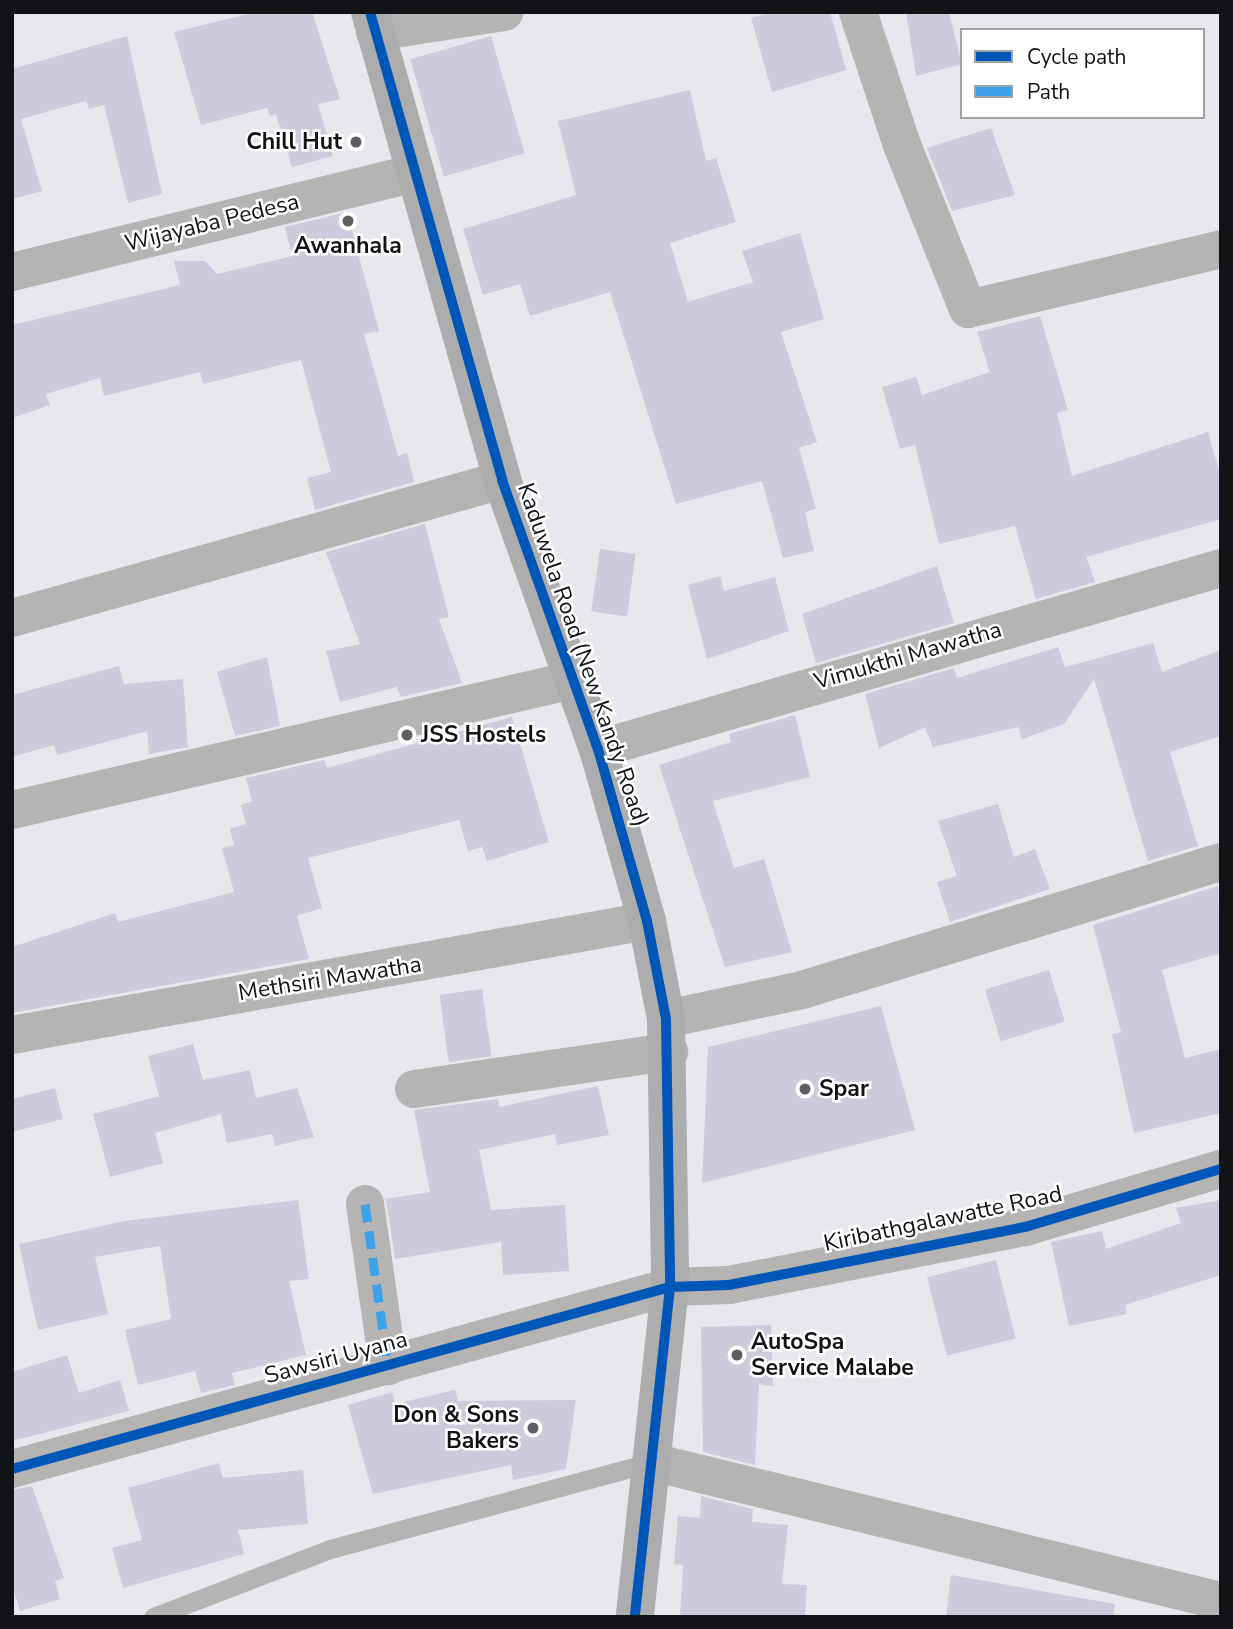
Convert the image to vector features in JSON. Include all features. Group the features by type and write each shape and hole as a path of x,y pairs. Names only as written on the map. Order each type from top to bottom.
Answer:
{"main road":[{"name":"Kaduwela Road (New Kandy Road)","path":"372,22 411,174 502,481 598,749 647,921 667,1035 670,1287 635,1617"}],"street":[{"path":"372,22 504,12"},
{"path":"858,12 902,145 968,309 1221,249"},
{"name":"Wijayaba Pedesa","path":"12,272 411,174"},
{"path":"12,618 502,481"},
{"name":"Vimukthi Mawatha","path":"598,749 1221,568"},
{"path":"12,810 573,680"},
{"path":"414,1089 667,1035 802,990 1221,862"},
{"name":"Methsiri Mawatha","path":"12,1035 647,921"},
{"name":"Kiribathgalawatte Road","path":"670,1287 729,1285 1025,1227 1221,1169"},
{"path":"365,1204 388,1366"},
{"name":"Sawsiri Uyana","path":"12,1469 670,1287"},
{"path":"652,1462 1155,1600 1221,1601"}],"lane":[{"path":"153,1617 330,1549 652,1462"}],"building":[{"path":"256,12 312,12 340,99 318,104 333,156 292,167 276,114 270,116 267,108 201,125 174,32"},
{"path":"772,12 830,12 846,70 772,92 751,18"},
{"path":"906,12 949,12 960,65 916,76"},
{"path":"127,36 162,194 128,203 104,105 89,109 86,101 21,119 42,191 12,199 12,69"},
{"path":"491,36 525,153 444,176 410,59"},
{"path":"690,90 706,161 716,158 736,222 670,243 688,302 753,282 742,251 800,233 824,319 781,332 817,442 799,448 816,509 805,512 814,551 783,558 762,481 676,504 610,292 530,316 520,284 483,295 463,229 576,195 558,121"},
{"path":"991,128 1015,195 952,211 927,148"},
{"path":"347,212 379,331 364,334 398,456 407,453 414,482 315,510 307,478 331,472 301,360 203,384 200,372 104,396 100,378 46,394 50,405 12,418 12,325 180,285 174,261 205,261 217,274 292,256 285,227"},
{"path":"1040,316 1068,410 1057,413 1072,476 1208,432 1221,478 1221,519 1086,557 1095,582 1036,599 1015,526 939,544 915,445 900,449 882,387 916,377 922,395 990,372 977,332"},
{"path":"425,524 449,617 439,619 462,683 401,697 397,687 340,702 326,651 360,644 326,552"},
{"path":"600,549 636,554 627,616 591,611"},
{"path":"937,566 954,623 816,663 802,614"},
{"path":"720,576 724,591 775,577 789,631 707,659 688,585"},
{"path":"1153,643 1162,672 1221,650 1221,736 1170,752 1198,846 1148,861 1094,679 1064,724 1022,739 1018,727 933,747 925,727 879,748 865,694 954,668 957,678 1058,647 1065,667"},
{"path":"267,657 280,726 235,736 217,672"},
{"path":"119,666 124,684 183,679 188,747 149,754 147,731 57,755 54,745 12,757 12,695"},
{"path":"795,715 810,777 713,801 734,868 764,859 792,952 725,967 659,765 731,742 729,734"},
{"path":"512,717 549,842 487,861 482,847 468,851 459,820 308,858 322,908 297,916 309,959 12,1013 12,947 115,913 118,922 234,892 222,848 234,845 230,829 246,824 241,805 252,801 246,778 324,760 327,768"},
{"path":"998,804 1014,857 1035,849 1050,889 950,922 937,882 957,876 938,821"},
{"path":"1218,886 1221,953 1162,970 1185,1058 1221,1049 1221,1113 1134,1133 1112,1034 1121,1032 1093,925"},
{"path":"1049,970 1065,1022 1001,1041 985,990"},
{"path":"482,989 491,1056 449,1062 439,995"},
{"name":"Spar","path":"881,1006 915,1130 702,1183 708,1047"},
{"path":"193,1044 203,1080 250,1070 256,1098 297,1088 314,1137 275,1146 272,1134 227,1143 221,1114 155,1133 163,1163 110,1177 93,1114 159,1096 148,1056"},
{"path":"598,1086 609,1135 557,1145 555,1134 479,1150 491,1210 565,1205 569,1271 503,1275 501,1242 395,1259 386,1199 430,1192 414,1110 498,1099 499,1107"},
{"path":"55,1088 63,1119 12,1132 12,1099"},
{"path":"298,1200 309,1279 289,1281 306,1355 232,1373 235,1385 201,1393 195,1371 138,1385 125,1330 171,1319 160,1246 95,1257 108,1314 38,1330 19,1244 125,1221"},
{"path":"1221,1200 1221,1275 1125,1305 1127,1314 1069,1326 1051,1242 1102,1231 1106,1249 1181,1223 1176,1208"},
{"path":"996,1260 1016,1339 947,1356 927,1277"},
{"path":"771,1325 773,1386 759,1384 755,1465 703,1452 701,1327"},
{"path":"67,1355 79,1393 120,1380 129,1411 12,1441 12,1372"},
{"path":"455,1390 458,1401 576,1400 566,1469 513,1480 511,1465 373,1494 348,1405 392,1392 395,1404"},
{"path":"219,1463 223,1478 303,1470 308,1524 238,1530 244,1554 123,1588 112,1548 142,1540 128,1488"},
{"path":"32,1486 64,1578 55,1581 60,1599 20,1611 12,1584 12,1490"},
{"path":"701,1496 753,1509 752,1522 788,1525 782,1584 807,1585 805,1617 680,1617 683,1565 674,1564 678,1516 700,1518"},
{"path":"951,1575 1115,1604 1113,1617 946,1617"}],"marked path":[{"path":"365,1204 388,1366"}],"cycle path":[{"path":"370,12 502,480 598,749 647,921 666,1019 670,1287 635,1617"},
{"path":"12,1469 670,1287 729,1285 1025,1227 1221,1169"}],"place":[{"name":"Chill Hut","path":"356,142"},
{"name":"Awanhala","path":"348,221"},
{"name":"JSS Hostels","path":"407,735"},
{"name":"Spar","path":"805,1089"},
{"name":"AutoSpa Service Malabe","path":"737,1355"},
{"name":"Don & Sons Bakers","path":"533,1428"}]}
